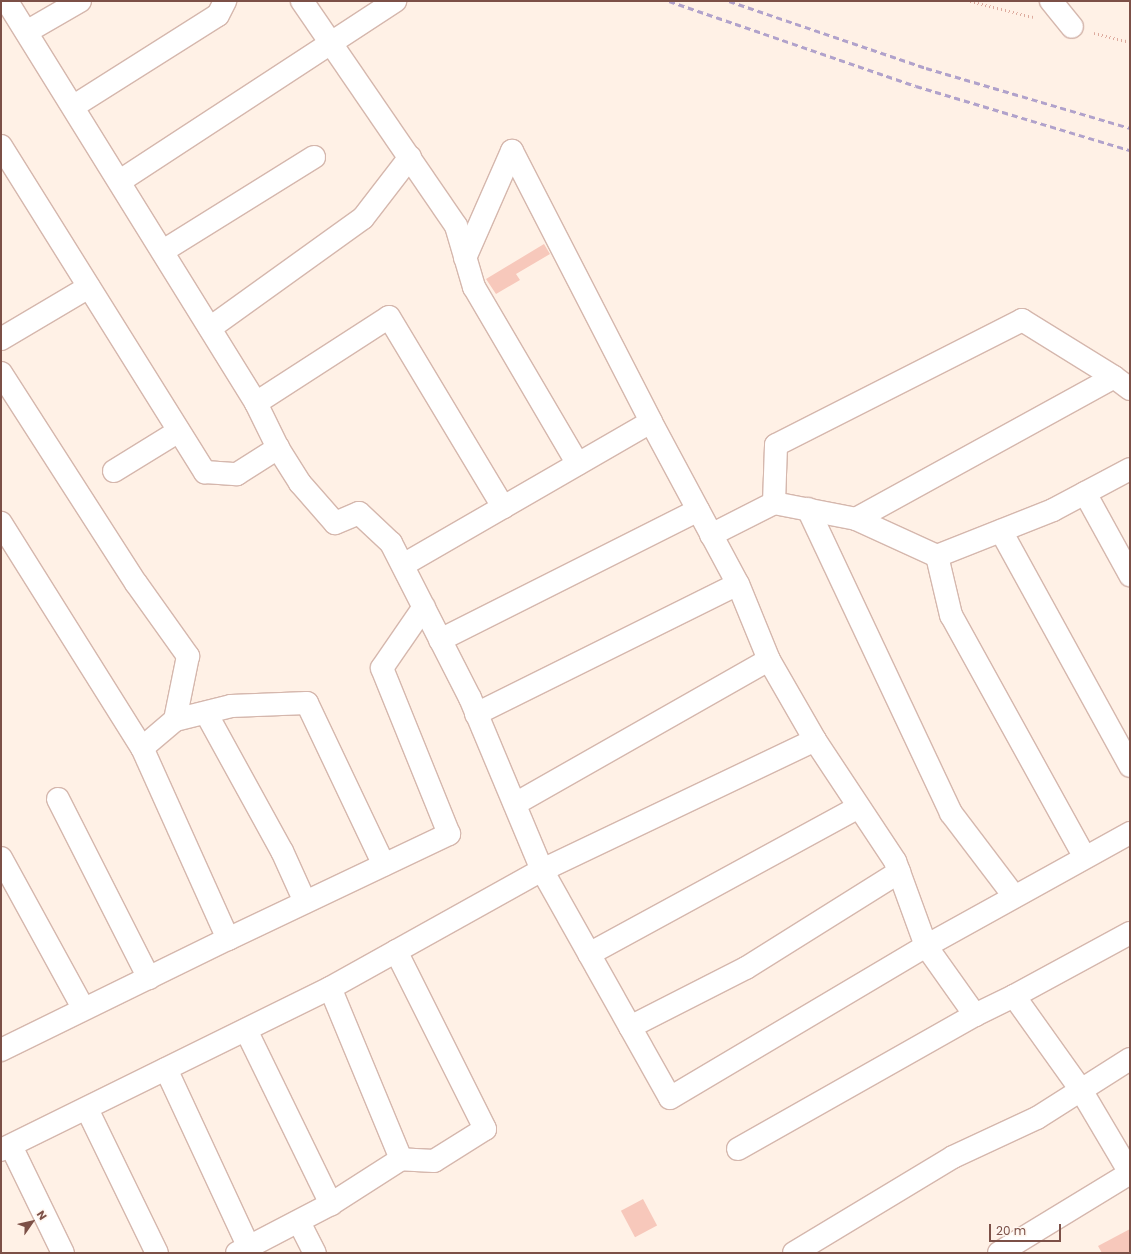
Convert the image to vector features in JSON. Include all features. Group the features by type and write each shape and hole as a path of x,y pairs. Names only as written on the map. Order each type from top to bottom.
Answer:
{"street":[{"path":"7,1 28,31 256,403 278,448 300,483 335,523 359,513 391,543 476,714 542,870 670,1098 926,946 1084,856 1130,833"},
{"path":"28,31 80,1"},
{"path":"74,106 218,15 225,1"},
{"path":"302,1 410,156 456,226 474,287 578,464"},
{"path":"120,181 332,44 395,1"},
{"path":"1051,1 1072,27"},
{"path":"1,146 205,472 237,474 278,448"},
{"path":"465,258 512,151 651,422 738,584 769,660 815,740 899,872 926,946 975,1016"},
{"path":"210,328 363,218 410,156"},
{"path":"163,251 314,157"},
{"path":"1,339 90,287"},
{"path":"256,403 389,318 503,507"},
{"path":"774,503 776,445 1022,320 1122,383"},
{"path":"1,373 136,583 188,656 175,720"},
{"path":"856,519 1122,383"},
{"path":"403,565 651,422"},
{"path":"114,471 179,431"},
{"path":"711,535 774,503 856,519 937,556 1001,531 1085,493 1130,469"},
{"path":"1085,493 1130,575"},
{"path":"808,509 951,813 1014,896"},
{"path":"440,640 698,510"},
{"path":"1,523 142,748 228,939"},
{"path":"1001,531 1130,766"},
{"path":"937,556 951,616 1084,856"},
{"path":"476,714 738,584"},
{"path":"2,1049 83,1008 149,978 449,834 382,668 424,607"},
{"path":"515,804 769,660"},
{"path":"142,748 175,720 231,706 306,703 384,865"},
{"path":"206,712 282,851 305,902"},
{"path":"63,1253 6,1148 330,988 542,870 815,740"},
{"path":"58,799 149,978"},
{"path":"590,954 859,807"},
{"path":"1,858 83,1008"},
{"path":"630,1027 746,968 899,872"},
{"path":"738,1149 975,1016 1130,934"},
{"path":"166,1069 243,1251 331,1204 401,1159 434,1161 485,1129 396,952"},
{"path":"330,988 401,1159"},
{"path":"998,1253 1130,1173 1081,1090 1014,996"},
{"path":"246,1030 331,1204"},
{"path":"794,1253 953,1157 1037,1118 1130,1059"},
{"path":"87,1109 157,1253"},
{"path":"299,1222 316,1253"}],"building":[{"path":"544,244 550,254 516,274 520,280 496,294 486,279"},
{"path":"643,1199 657,1225 635,1237 621,1211"},
{"path":"1130,1229 1130,1253 1102,1253 1098,1246"}],"railway":[{"path":"669,1 916,86 1130,150"},
{"path":"729,1 926,68 1130,128"}]}
